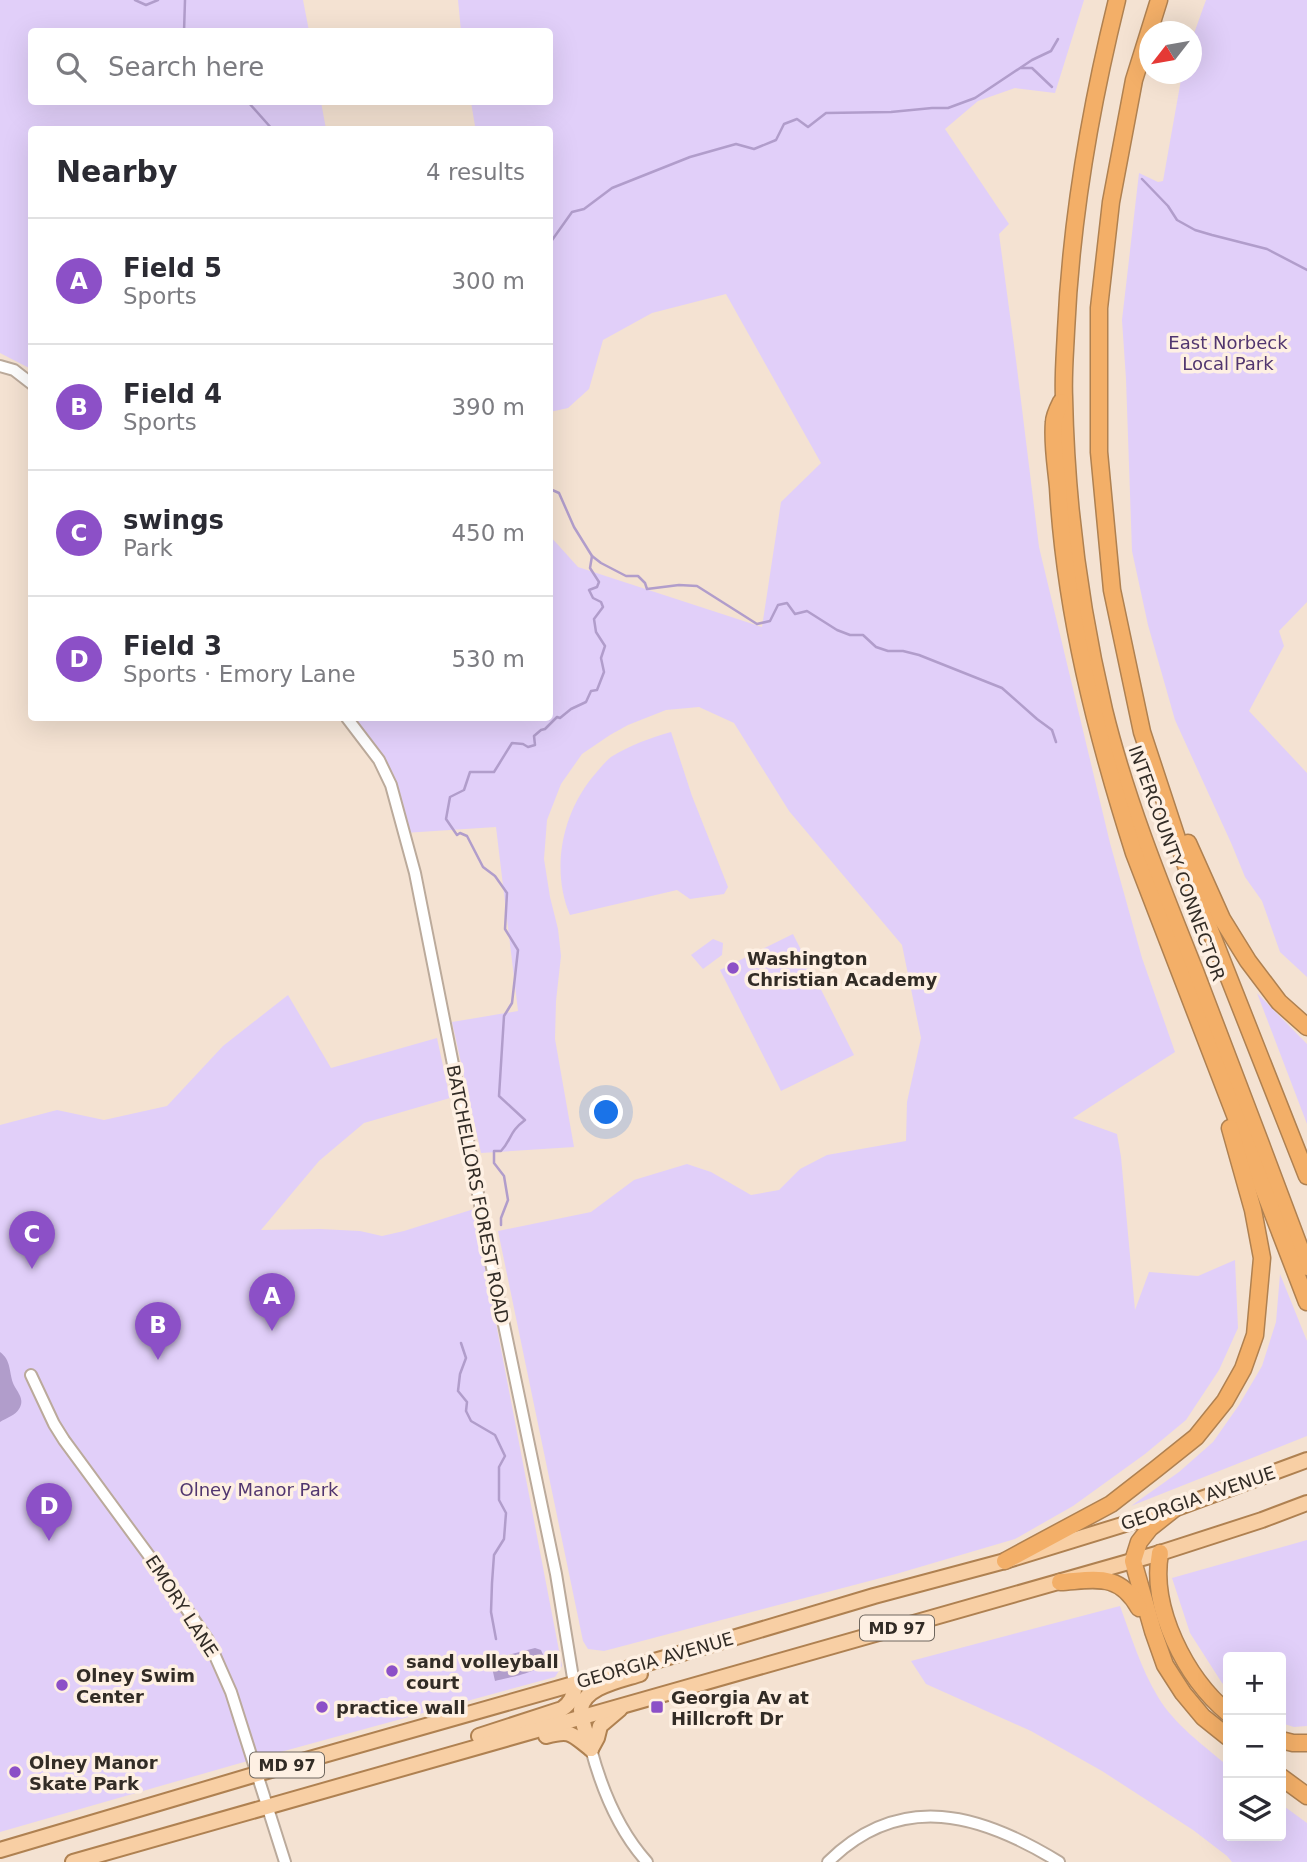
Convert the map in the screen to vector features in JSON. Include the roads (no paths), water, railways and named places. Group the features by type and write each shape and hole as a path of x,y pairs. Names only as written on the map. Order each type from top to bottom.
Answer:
{"highway":[{"name":"INTERCOUNTY CONNECTOR","path":"1117,0 1103,58 1075,216 1068,301 1064,394 1073,530 1089,637 1105,711 1151,859 1307,1267"},
{"name":"INTERCOUNTY CONNECTOR","path":"1159,0 1133,80 1111,202 1099,308 1099,452 1112,590 1142,732 1193,887 1307,1176"},
{"path":"1064,394 1054,420 1059,511 1074,625 1112,784 1134,853 1307,1302"},
{"path":"1154,768 1222,919 1248,961 1279,1002 1307,1027"},
{"path":"1005,1561 1111,1504 1156,1469 1195,1437 1225,1401 1243,1369 1255,1335 1262,1258 1253,1210 1212,1054"},
{"path":"1174,1509 1150,1528 1139,1542 1133,1561 1165,1665 1182,1693 1203,1717 1223,1733"},
{"path":"1160,1553 1157,1571 1159,1593 1173,1637 1192,1673 1213,1701 1223,1709"},
{"path":"1060,1582 1104,1580 1120,1586 1129,1591 1153,1631"},
{"path":"1286,1741 1307,1743"},
{"path":"1282,1778 1307,1796"}],"main road":[{"name":"GEORGIA AVENUE","path":"0,1850 1005,1561 1174,1509 1307,1460"},
{"name":"GEORGIA AVENUE","path":"73,1862 1133,1561 1307,1503"},
{"path":"591,1749 581,1709 584,1699 592,1691 673,1663 730,1639"},
{"path":"449,1754 459,1742 562,1709 571,1700 574,1684"},
{"path":"591,1749 600,1726 626,1704"},
{"path":"498,1741 520,1741 565,1732 575,1736 591,1749"}],"street":[{"path":"0,366 14,370 28,381"},
{"name":"BATCHELLORS FOREST ROAD","path":"349,721 379,760 391,785 415,873 489,1254 556,1574 574,1684"},
{"name":"EMORY LANE","path":"31,1375 64,1440 208,1640 231,1692 285,1862"},
{"path":"591,1749 597,1772 617,1820 647,1862"},
{"path":"828,1862 855,1839 873,1829 901,1820 931,1816 986,1825 1059,1862"}],"waterway":[{"path":"135,0 146,5 158,0"},
{"path":"184,28 185,0"},
{"path":"553,239 572,212 584,209 612,188 690,157 736,144 754,149 776,140 784,124 797,119 808,127 826,113 948,108 975,98 1032,60 1051,51 1058,39"},
{"path":"1021,68 1032,68 1052,87"},
{"path":"251,105 269,126"},
{"path":"1142,179 1168,206 1177,220 1195,230 1267,249 1307,270"},
{"path":"553,490 559,493 574,527 592,556 626,576 638,576 647,589 697,586 757,624 770,621 778,605 787,603 795,614 807,611 837,630 850,635 863,635 876,647 919,655 1002,688 1052,730 1056,742"},
{"path":"501,1225 508,1200 504,1176 494,1163 494,1151 501,1151 516,1128 525,1120 499,1096 504,1016 512,1003 518,950 505,929 507,893 495,876 483,867 467,836 460,833 457,835 446,819 450,797 464,790 470,772 494,772 512,743 528,747 535,745 534,736 557,717 560,718 586,702 591,691 597,690 604,672 601,658 605,646 596,632 594,619 603,607 589,590 597,587 599,582 590,568 592,556"},
{"path":"461,1343 466,1358 458,1391 467,1402 466,1411 471,1421 495,1435 505,1456 499,1467 499,1500 506,1513 504,1539 494,1555 492,1583 491,1612 496,1639"}],"place":[{"name":"Washington Christian Academy","path":"733,968"},
{"name":"swings","path":"32,1269"},
{"name":"Field 5","path":"272,1331"},
{"name":"Field 4","path":"158,1360"},
{"name":"Field 3","path":"49,1541"},
{"name":"sand volleyball court","path":"392,1671"},
{"name":"Olney Swim Center","path":"62,1685"},
{"name":"practice wall","path":"322,1707"},
{"name":"Georgia Av at Hillcroft Dr","path":"657,1707"},
{"name":"Olney Manor Skate Park","path":"15,1772"}],"park label":[{"name":"East Norbeck Local Park","path":"1228,352"},
{"name":"Olney Manor Park","path":"259,1489"}]}
